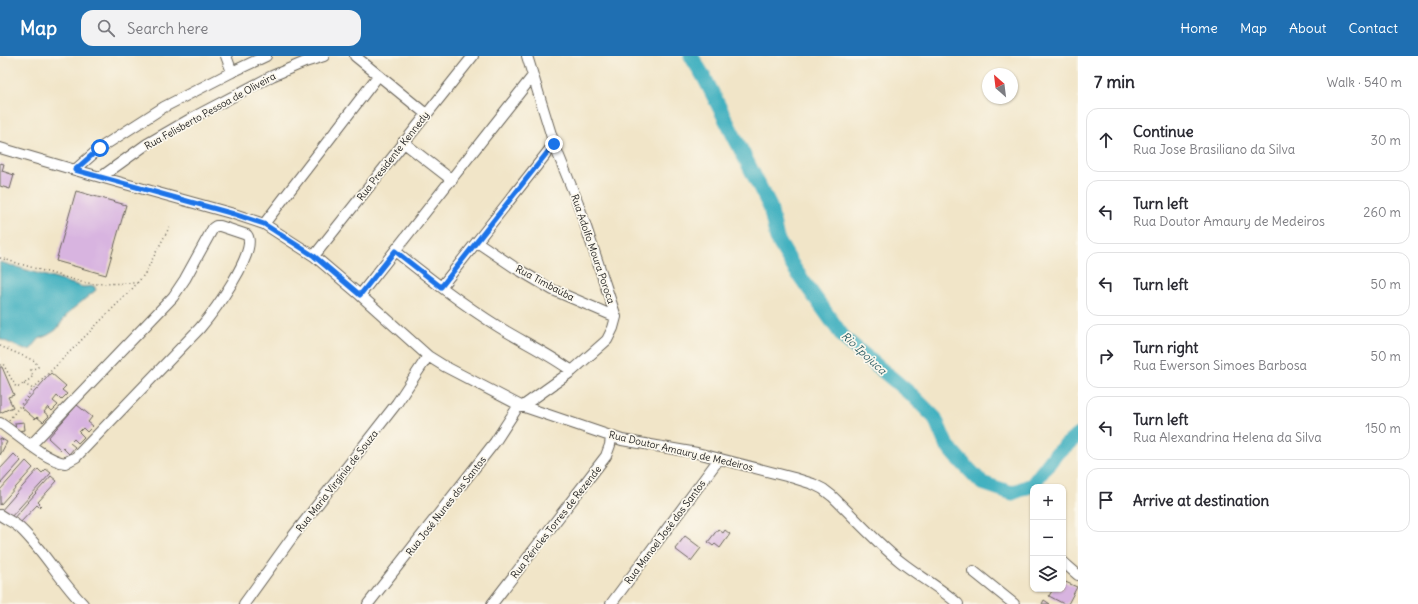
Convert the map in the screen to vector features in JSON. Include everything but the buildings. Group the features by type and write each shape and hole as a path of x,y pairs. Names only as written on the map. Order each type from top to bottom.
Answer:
{"street":[{"path":"226,56 232,72"},
{"path":"75,170 100,148 164,107 266,56"},
{"name":"Rua Felisberto Pessoa de Oliveira","path":"101,177 147,144 212,107 272,76 324,56"},
{"path":"355,56 426,114"},
{"name":"Rua Presidente Kennedy","path":"314,256 472,56"},
{"name":"Rua Adolfo Moura Poroca","path":"521,406 572,371 607,340 613,328 616,317 578,203 554,144 532,77 527,56"},
{"path":"264,224 378,76"},
{"path":"360,295 532,77"},
{"path":"403,142 452,180"},
{"path":"441,287 554,144"},
{"name":"Rua Doutor Amaury de Medeiros","path":"0,148 234,214 264,224 314,256 428,356 444,366 521,406 611,437 690,452 813,484 823,489 845,508 863,528 884,547 917,574 944,592 958,604"},
{"path":"2,424 31,445 60,462 65,463 81,453 213,314 245,258 249,242 247,236 220,226 213,228 185,279 173,297 31,445"},
{"name":"Rua Timbaúba","path":"477,242 514,267 553,290 616,317"},
{"path":"395,251 459,301 494,324 547,354 572,371"},
{"name":"Rua Maria Virgínia de Souza","path":"244,604 293,536 397,403 428,356"},
{"name":"Rua José Nunes dos Santos","path":"368,604 488,452 521,406"},
{"name":"Rua Péricles Torres de Rezende","path":"492,604 606,456 609,450 611,437"},
{"name":"Rua Manoel José dos Santos","path":"611,604 719,459"},
{"path":"0,515 20,528 54,568 62,581 83,604"},
{"path":"1066,565 1078,575"},
{"path":"973,572 1014,604"}],"path":[{"path":"2,424 33,389 144,275 170,226"},
{"path":"0,258 81,282 96,284 137,283"},
{"path":"0,346 35,361 38,367 31,370 34,376 24,384 16,387 4,364 0,365"},
{"path":"24,384 33,389"}],"water":[{"path":"0,262 83,287 94,286 96,290 69,312 56,330 39,339 31,349 25,350 0,339"}],"waterway":[{"name":"Rio Ipojuca","path":"691,56 704,77 770,207 777,239 794,268 844,338 914,397 935,418 946,444 982,483 1012,493 1032,485 1056,454 1078,435"}],"route":[{"path":"100,148 75,170 234,214 264,224 314,256 360,295 395,251 441,287 554,144"}]}
